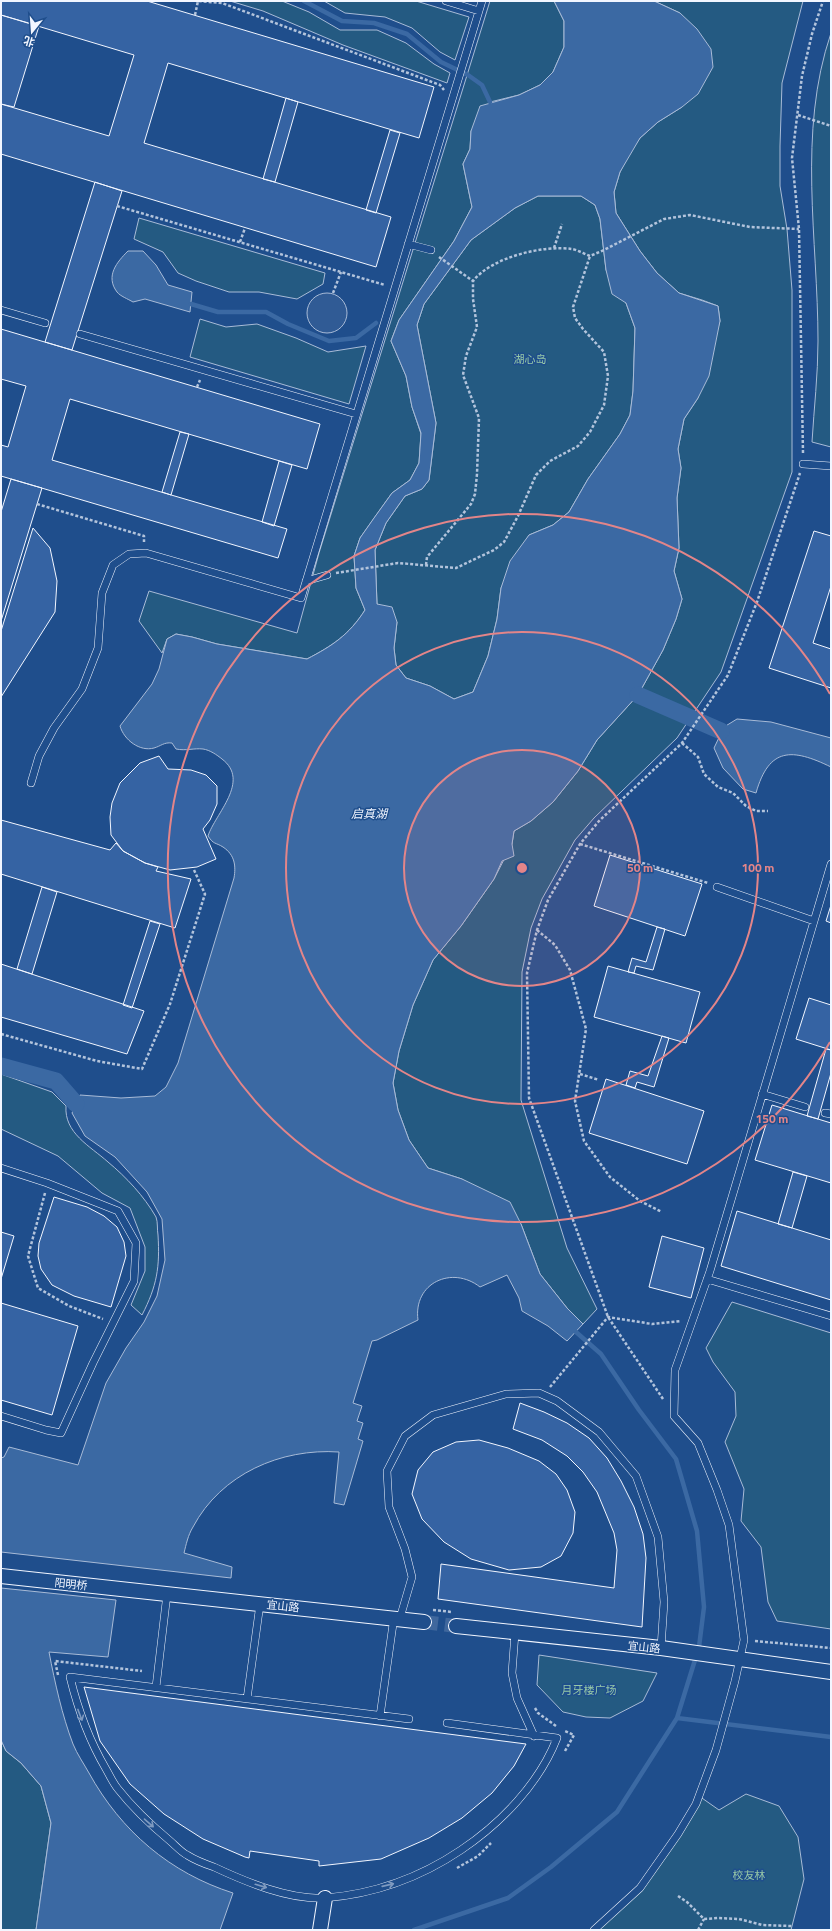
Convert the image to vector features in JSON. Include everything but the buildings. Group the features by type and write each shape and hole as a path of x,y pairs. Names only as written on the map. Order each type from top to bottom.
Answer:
{"street":[{"name":"阳明桥","path":"1,1576 142,1591"},
{"name":"宜山路","path":"142,1591 424,1622"},
{"name":"宜山路","path":"456,1626 667,1649 831,1672"},
{"path":"320,1930 324,1898"}],"lane":[{"path":"446,1 479,11"},
{"path":"31,783 40,756 54,728 82,689 98,648 102,593 113,566 129,554 146,553 301,598 482,1"},
{"path":"408,244 430,250"},
{"path":"1,310 45,323"},
{"path":"80,334 356,414"},
{"path":"803,464 831,466"},
{"path":"306,581 327,575"},
{"path":"594,1930 640,1888 678,1834 696,1804 716,1750 740,1660 744,1640 729,1525 698,1443 674,1416 675,1370 707,1279 831,864"},
{"path":"717,887 814,921"},
{"path":"762,1094 805,1107"},
{"path":"1,1168 47,1183 118,1211 136,1243 134,1281 60,1433 1,1416"},
{"path":"707,1279 831,1316"},
{"path":"380,1716 397,1618 412,1577 405,1549 389,1507 387,1471 405,1436 433,1415 506,1394 539,1393 557,1401 599,1432 636,1476 658,1537 667,1649"},
{"path":"156,1687 168,1594"},
{"path":"246,1698 260,1604"},
{"path":"515,1633 512,1673 515,1692 534,1736"},
{"path":"409,1719 70,1677 78,1710 92,1746 117,1788 144,1819 186,1855 245,1881 294,1896 324,1898 401,1882 443,1862 481,1836 511,1808 545,1761 557,1738 447,1723"}],"path":[{"path":"195,16 198,1 222,3 440,85 452,100"},
{"path":"674,1416 608,1317 529,1098 527,973 537,930 548,900 580,844 599,821 682,743 731,668 757,602 803,464 798,229 792,158 802,76 812,34 823,1"},
{"path":"798,115 831,126"},
{"path":"117,206 395,287"},
{"path":"426,565 427,557 471,504 475,494 480,439 479,418 463,375 466,356 477,327 473,299 473,281 478,274 497,262 554,248 574,250 590,256 664,219 690,215 750,227 798,229"},
{"path":"554,248 562,224"},
{"path":"240,242 245,228"},
{"path":"430,250 473,281"},
{"path":"327,575 398,562 456,568 494,550 504,542 518,516 536,475 550,461 578,446 590,432 604,405 608,376 604,352 575,318 573,308 590,256"},
{"path":"333,293 341,272"},
{"path":"36,504 144,536 146,553"},
{"path":"682,743 698,757 704,774 718,787 734,793 746,806 756,811 768,811"},
{"path":"580,844 694,878 717,887"},
{"path":"1,1034 97,1061 142,1069 170,1004 205,894 194,870"},
{"path":"537,930 555,945 570,970 586,1029 575,1101 584,1141 610,1177 640,1201 662,1212"},
{"path":"580,1074 599,1080"},
{"path":"47,1183 28,1256 38,1288 69,1306 113,1323"},
{"path":"608,1317 652,1324 670,1323 693,1318"},
{"path":"543,1395 608,1317"},
{"path":"744,1640 831,1648"},
{"path":"60,1681 55,1661 142,1671"},
{"path":"534,1706 538,1713 556,1726 574,1735 562,1756"},
{"path":"451,1871 478,1856 493,1842"},
{"path":"678,1896 687,1902 704,1919 732,1919 762,1925 792,1926"},
{"path":"698,1930 704,1919"}],"green space":[{"path":"230,1 282,1 309,12 340,30 377,30 406,43 434,64 450,73 447,83 343,45 263,11"},
{"path":"324,1 416,1 469,17 455,60 440,52 412,28 385,17 345,13"},
{"path":"490,1 554,1 564,21 564,47 553,72 540,85 519,95 490,102 471,131 470,149 463,164 472,207 454,241 399,320 391,341 406,376 412,407 421,434 419,463 410,480 392,493 360,538 354,556 356,588 365,610 353,626 339,639 307,659 217,644 176,634 167,639 162,653 139,621 149,591 297,633 319,553"},
{"path":"654,1 803,1 782,83 780,146 780,186 787,229 792,290 792,472 721,672 677,738 594,818 575,840 542,899 531,928 522,972 521,1100 567,1248 597,1309 583,1324 567,1308 540,1274 521,1224 462,1179 428,1168 409,1140 398,1110 393,1083 399,1051 413,1005 433,960 461,926 494,879 512,844 514,831 531,821 553,802 578,771 597,740 638,695 663,650 676,619 682,599 674,571 679,548 677,498 681,468 678,449 684,419 698,398 720,321 718,306 679,293 657,273 640,251 616,213 614,192 620,172 629,154 640,138 658,122 682,107 680,13"},
{"path":"831,33 831,447 812,442 817,379 818,341 813,225 812,148 815,109 821,71"},
{"name":"湖心岛","path":"538,196 581,196 595,205 600,219 606,270 626,303 635,328 633,391 630,415 620,434 588,479 569,512 553,525 529,535 501,588 497,619 488,656 473,692 454,699 430,686 406,678 396,665 394,648 397,622 377,604 375,550 386,523 405,496 422,489 429,480 436,423 417,325 424,304 471,240 515,208"},
{"path":"139,218 325,273 323,284 297,299 259,292 229,292 196,281 178,273 163,252 134,239"},
{"path":"200,319 226,327 257,324 296,338 328,352 366,346 349,404 190,357"},
{"path":"1,1074 52,1092 66,1106 66,1116 74,1131 86,1144 128,1180 156,1217 159,1246 158,1267 151,1295 142,1315 131,1305 145,1271 145,1247 130,1208 102,1193 58,1156 1,1129"},
{"path":"732,1302 831,1333 831,1629 777,1621 768,1602 761,1547 741,1521 744,1489 725,1442 736,1416 735,1392 713,1362 706,1348"},
{"name":"月牙楼广场","path":"539,1655 657,1673 643,1701 610,1718 586,1717 563,1712 537,1685"},
{"path":"1,1740 6,1751 21,1763 41,1786 51,1823 36,1930 1,1930"},
{"name":"校友林","path":"746,1794 779,1806 798,1837 804,1879 791,1930 594,1930 640,1888 699,1796 719,1810"}],"shaded area":[{"path":"331,293 338,296 344,302 347,313 346,321 338,330 331,333 323,333 316,330 308,321 307,309 310,302 319,294"}],"water":[{"name":"启真湖","path":"554,1 654,1 680,13 697,29 711,49 713,67 698,94 682,107 658,122 640,138 620,172 614,192 616,213 640,251 657,273 679,293 718,306 720,321 709,376 698,398 684,419 678,449 681,468 677,498 679,548 674,571 682,599 676,619 663,650 638,695 597,740 578,771 553,802 531,821 514,831 512,844 514,856 502,861 494,879 461,926 433,960 413,1005 399,1051 393,1083 398,1110 409,1140 428,1168 462,1179 510,1202 521,1224 540,1274 567,1308 583,1324 567,1341 548,1326 522,1311 519,1298 507,1275 480,1287 469,1281 458,1278 447,1278 437,1281 428,1287 422,1296 418,1307 418,1320 372,1341 353,1403 362,1406 357,1421 363,1423 358,1439 363,1441 344,1505 334,1503 339,1452 317,1452 275,1460 255,1468 236,1479 219,1492 205,1508 191,1530 184,1553 232,1567 231,1578 1,1552 1,1458 4,1457 9,1447 78,1465 106,1383 126,1348 144,1322 157,1296 165,1260 162,1219 147,1192 115,1157 85,1136 72,1113 80,1095 121,1098 155,1096 166,1087 178,1063 234,878 235,865 232,857 227,850 213,842 208,836 228,798 232,787 233,777 230,768 220,757 206,750 176,749 172,743 149,749 143,748 133,744 125,736 120,726 152,684 159,669 167,639 176,634 217,644 307,659 339,639 353,626 365,610 356,588 354,556 360,538 392,493 410,480 419,463 421,433 412,407 406,376 391,341 399,320 454,241 472,207 463,164 470,149 471,131 480,106 519,95 540,85 553,72 564,47 564,21","holes":["538,196 581,196 595,205 600,219 606,270 612,294 626,303 635,328 633,391 630,415 620,434 588,479 569,512 553,525 529,535 510,561 501,588 497,619 488,656 473,692 454,699 430,686 406,678 396,665 394,648 397,622 392,607 377,604 375,550 386,523 405,496 422,489 429,480 436,423 417,325 424,304 471,240 515,208"]},
{"path":"128,251 143,251 156,265 168,285 192,292 190,312 145,299 133,302 118,293 112,280 112,275 120,260"},
{"path":"737,719 771,722 831,738 831,767 805,757 794,755 784,756 775,760 768,767 761,778 756,793 743,789 723,768 714,748 724,727"},
{"path":"1,1588 116,1600 108,1657 49,1652 65,1722 75,1748 89,1773 116,1813 132,1831 168,1862 188,1874 233,1893 220,1930 36,1930 51,1823 41,1786 21,1763 6,1751 1,1740"}],"waterway":[{"path":"304,1 342,21 374,23 407,34 441,62 468,75 482,85 490,102"},
{"path":"191,304 218,312 266,312 288,324 329,341 356,338 376,323"},
{"path":"638,695 721,731"},
{"path":"1,1066 56,1081 76,1104"},
{"path":"414,1930 508,1898 551,1867 617,1812 677,1718 699,1647 704,1607 697,1531 676,1459 639,1410 601,1354 576,1332"},
{"path":"677,1718 831,1737"}],"tunnel":[{"path":"424,1622 456,1626"}]}
